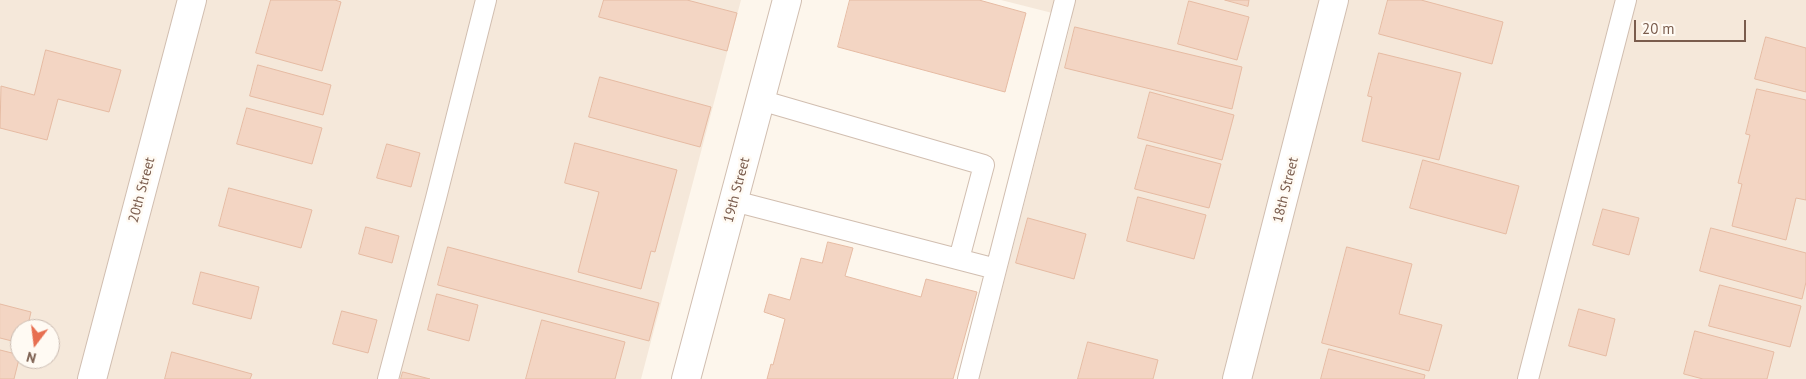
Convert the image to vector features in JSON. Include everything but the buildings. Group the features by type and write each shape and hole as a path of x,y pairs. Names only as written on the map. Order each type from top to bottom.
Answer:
{"street":[{"name":"20th Street","path":"92,379 192,0"},
{"name":"19th Street","path":"686,379 787,0"},
{"name":"18th Street","path":"1238,379 1334,0"}],"lane":[{"path":"388,379 486,0"},
{"path":"968,379 1064,0"},
{"path":"1528,379 1626,0"},
{"path":"760,100 984,165 959,259"},
{"path":"734,201 996,269"}],"shaded area":[{"path":"0,0 741,0 641,379 0,379"},
{"path":"1001,0 1806,0 1806,379 979,379 1072,18"}]}
